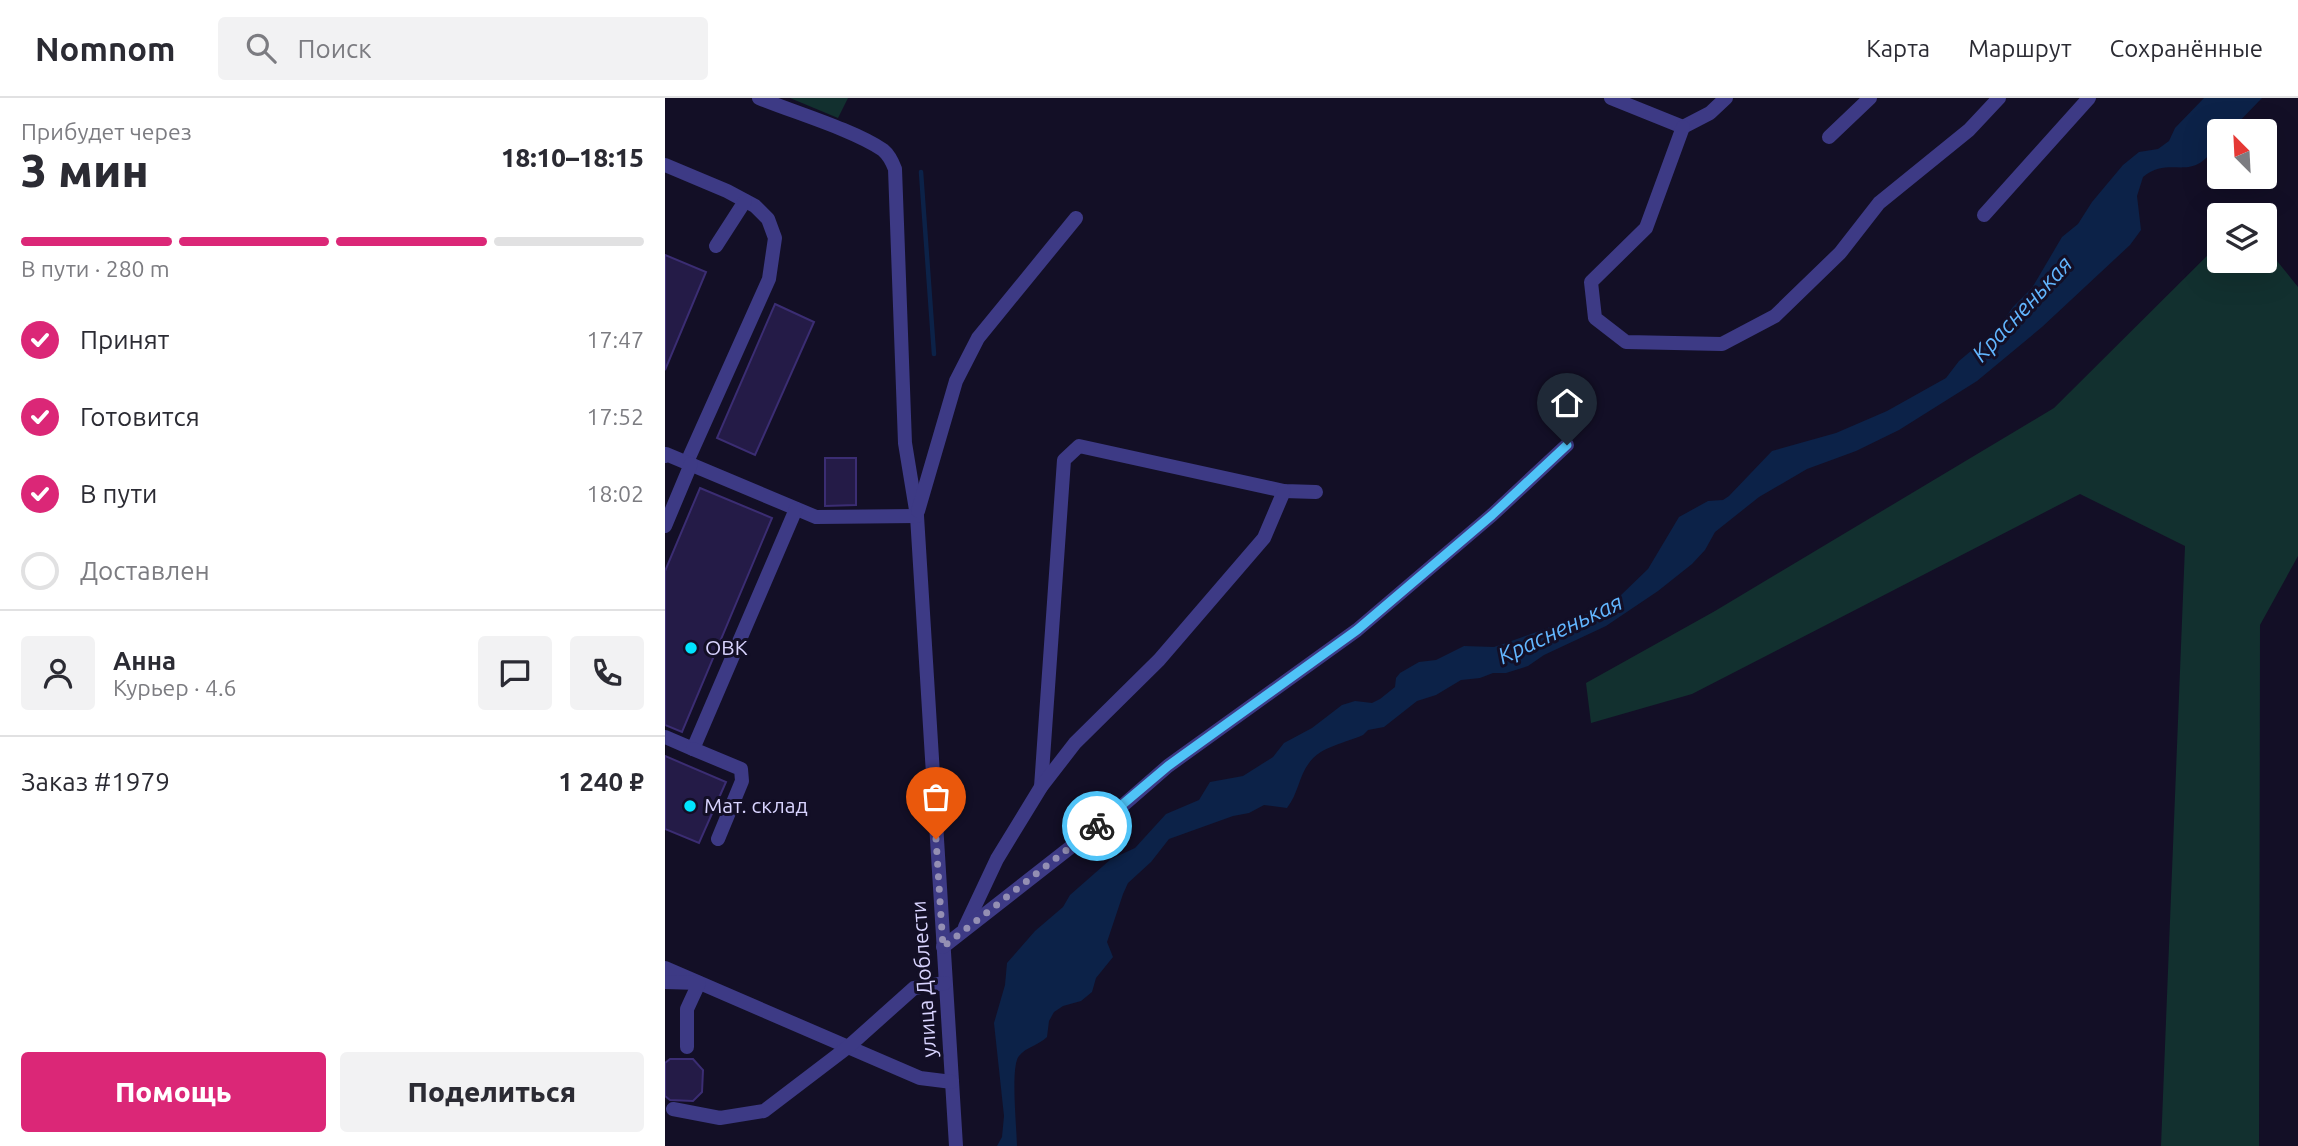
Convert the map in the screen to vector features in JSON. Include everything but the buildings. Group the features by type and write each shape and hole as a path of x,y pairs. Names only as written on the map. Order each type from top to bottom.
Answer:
{"street":[{"path":"759,98 883,150 895,169 905,443 917,516"},
{"path":"1611,98 1682,127"},
{"path":"1726,98 1710,113 1682,127 1646,228 1591,282 1595,318 1626,342 1722,344 1775,316 1840,253 1879,203 1969,130 1999,98"},
{"path":"1829,137 1870,98"},
{"path":"1984,215 2089,98"},
{"path":"665,165 745,201 768,219 775,238 774,257 768,279 665,526"},
{"path":"716,246 745,201"},
{"path":"917,516 956,381 978,338 1076,218"},
{"path":"943,947 1113,814 1168,766 1357,630 1492,515 1567,445"},
{"path":"1041,787 1065,460 1079,446 1284,491 1316,492"},
{"path":"665,456 666,454 689,463 816,517 917,516"},
{"path":"963,932 997,859 1041,787 1075,743 1159,660 1264,538 1284,491"},
{"path":"694,750 796,509"},
{"name":"улица Доблести","path":"917,516 956,1146"},
{"path":"665,737 740,769 742,781 718,839"},
{"path":"665,968 920,1078 953,1082"},
{"path":"665,982 699,983"},
{"path":"687,1047 687,1009 699,983"},
{"path":"673,1109 720,1118 764,1111 848,1047 914,989 945,983"}],"green space":[{"path":"790,98 848,98 838,118"},
{"path":"2207,256 2207,273 2277,273 2277,261 2298,287 2298,556 2260,625 2259,1146 2161,1146 2185,546 2080,494 1692,694 1591,723 1586,683 1715,611 2054,408"}],"water":[{"name":"Красненькая","path":"2204,98 2262,98 2242,119 2207,119 2207,157 2204,160 2188,167 2162,168 2143,177 2137,196 2141,230 2130,245 2042,327 1977,381 1899,430 1856,451 1807,469 1759,497 1715,532 1705,550 1692,564 1606,626 1544,655 1528,666 1506,673 1461,680 1436,695 1417,701 1384,727 1368,730 1363,735 1320,753 1306,768 1287,808 1264,805 1249,813 1169,839 1151,862 1128,883 1107,942 1113,957 1096,978 1092,992 1081,1001 1063,1006 1054,1012 1049,1021 1047,1037 1019,1056 1014,1084 1017,1146 997,1146 1002,1137 1004,1116 994,1023 1005,985 1007,963 1035,931 1063,907 1070,895 1111,859 1135,848 1166,814 1199,800 1210,782 1243,776 1273,757 1284,743 1312,728 1342,705 1355,701 1372,703 1380,699 1395,687 1400,673 1419,662 1436,660 1464,646 1494,647 1589,613 1619,597 1648,569 1679,517 1708,501 1723,500 1729,496 1772,451 1836,433 1887,411 1946,378 1959,361 1997,329 2013,307 2032,288 2062,237 2078,224 2092,202 2123,165 2139,152 2158,149 2169,141 2175,128"}],"waterway":[{"path":"921,172 934,354"}],"way so far":[{"path":"936,839 943,947 1097,826"}],"place":[{"name":"ОВК","path":"691,648"},
{"name":"Мат. склад","path":"690,806"}],"route":[{"path":"1097,826 1168,766 1357,630 1492,515 1567,445"}]}
